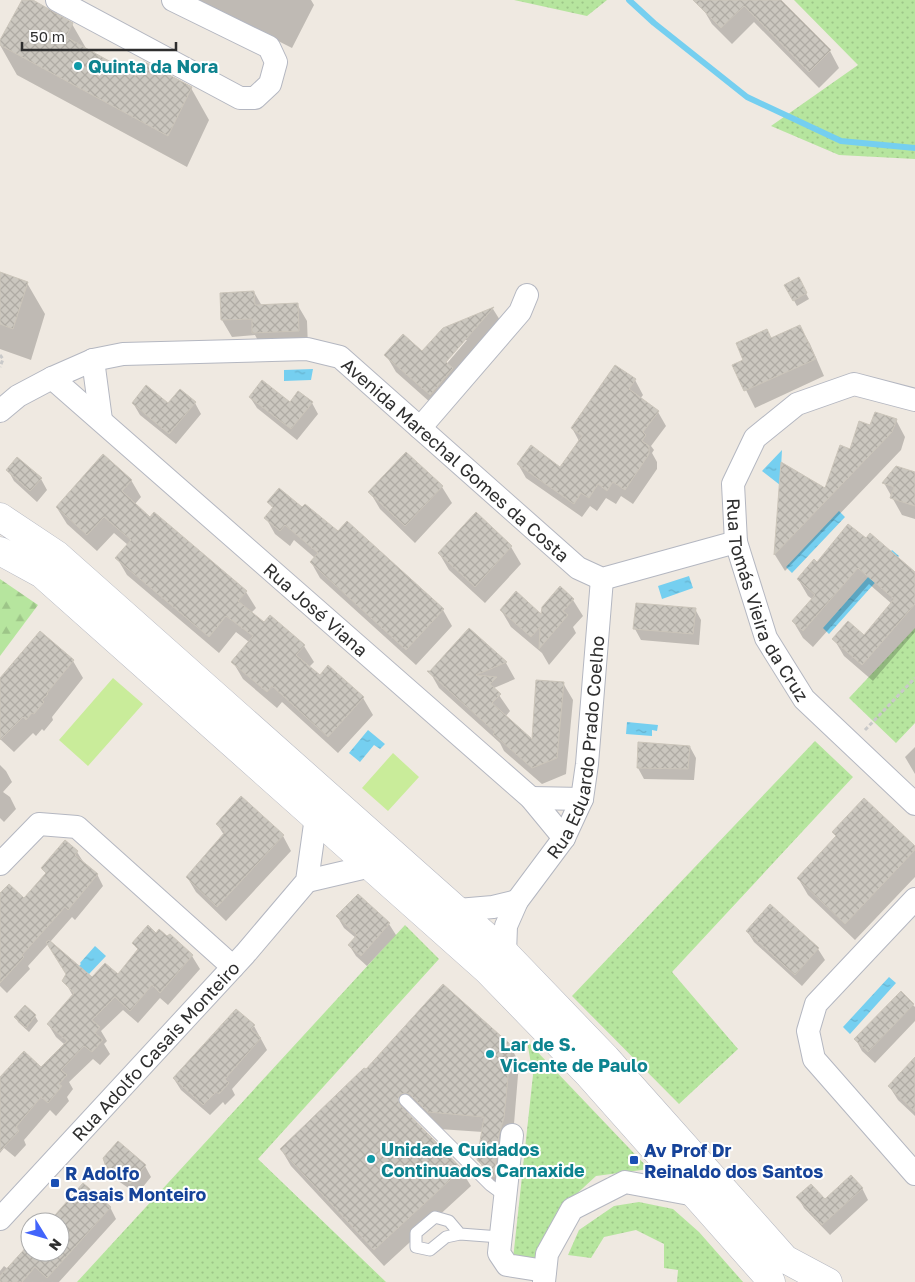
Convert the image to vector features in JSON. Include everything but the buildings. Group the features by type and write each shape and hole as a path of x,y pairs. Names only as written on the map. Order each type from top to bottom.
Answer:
{"street":[{"path":"57,0 240,98 256,98 270,84 276,62 269,47 173,0"},
{"path":"420,428 520,312 527,295"},
{"name":"Avenida Marechal Gomes da Costa","path":"0,412 9,393 52,378 93,360 123,354 307,348 340,357 578,568 602,580"},
{"path":"93,360 100,420"},
{"name":"Rua José Viana","path":"52,378 531,798 564,838"},
{"name":"Rua Tomás Vieira da Cruz","path":"915,400 854,384 797,404 755,438 734,484 736,542 766,638 804,699 915,804"},
{"path":"0,516 57,555 458,910 504,953 606,1058 785,1259 828,1282"},
{"path":"602,580 736,542"},
{"path":"0,551 42,574 488,970 588,1074 771,1282"},
{"name":"Rua Eduardo Prado Coelho","path":"504,953 506,926 517,901 564,838 582,799 588,764 602,580"},
{"path":"531,798 582,799"},
{"path":"316,817 307,881 371,866"},
{"path":"0,864 39,824 77,827 233,967"},
{"name":"Rua Adolfo Casais Monteiro","path":"0,1219 233,967 307,881"},
{"path":"915,898 816,1004 808,1031 814,1059 915,1174"},
{"path":"458,910 493,907 517,901"},
{"path":"512,1135 499,1253 507,1265 544,1276 547,1254 572,1209 625,1182 695,1195"}],"lane":[{"path":"404,1100 490,1185 505,1196"},
{"path":"460,1234 500,1237"}],"path":[{"path":"0,355 3,359 0,367"},
{"path":"851,744 915,678"}],"green space":[{"path":"514,0 607,0 587,16"},
{"path":"794,0 915,0 915,159 839,155 771,126 858,65"},
{"path":"0,579 38,605 0,656"},
{"path":"915,628 915,723 896,743 849,698"},
{"path":"113,678 143,704 88,766 59,740"},
{"path":"815,741 853,777 672,972 738,1049 679,1104 572,996"},
{"path":"393,753 419,777 388,811 362,788"},
{"path":"405,925 439,959 258,1159 386,1282 77,1282"},
{"path":"527,1041 649,1169 596,1176 557,1212 536,1263 513,1259 533,1075"},
{"path":"639,1202 673,1209 699,1232 743,1282 677,1282 678,1270 664,1268 664,1244 636,1230 604,1237 591,1258 568,1255 579,1230 614,1206"}],"water":[{"path":"313,369 311,380 284,381 284,370"},
{"path":"782,450 780,485 762,471"},
{"path":"839,511 845,517 792,573 786,567"},
{"path":"892,550 899,556 829,634 823,628"},
{"path":"689,576 693,588 662,599 658,586"},
{"path":"627,722 658,725 657,731 652,730 652,736 626,734"},
{"path":"368,730 385,744 380,749 374,745 360,762 349,753"},
{"path":"95,946 106,956 89,974 78,967"},
{"path":"889,977 896,983 850,1034 843,1027"}],"waterway":[{"path":"629,0 654,23 747,97 841,141 915,148"}],"place":[{"name":"Quinta da Nora","path":"78,66"},
{"name":"Lar de S. Vicente de Paulo","path":"490,1054"},
{"name":"Unidade Cuidados Continuados Carnaxide","path":"371,1159"},
{"name":"Av Prof Dr Reinaldo dos Santos","path":"634,1160"},
{"name":"R Adolfo Casais Monteiro","path":"55,1183"}]}
